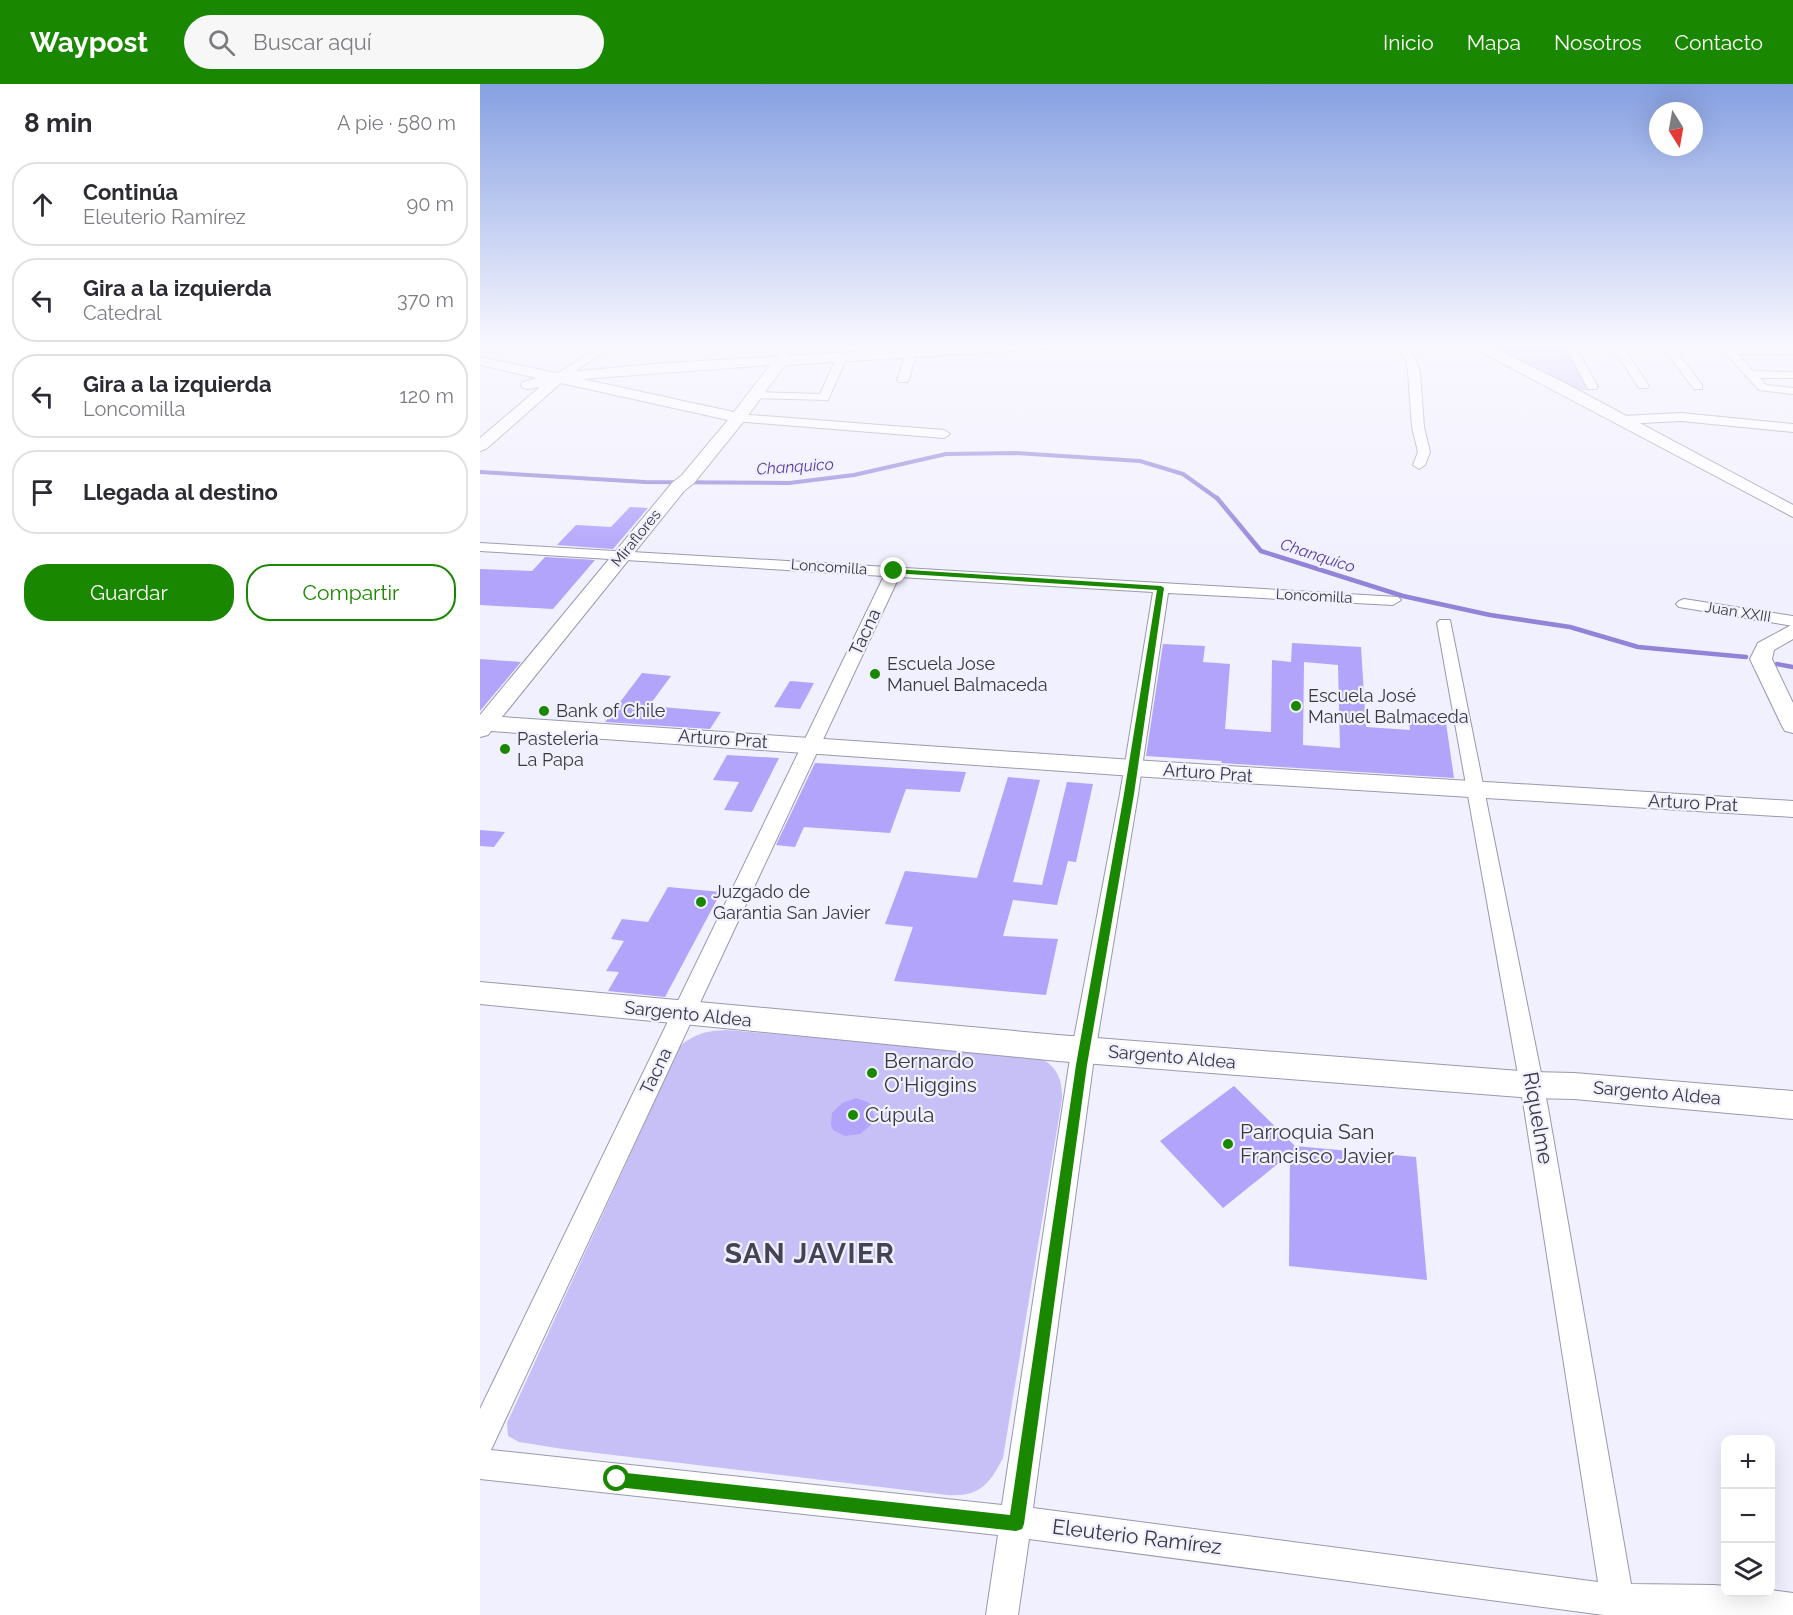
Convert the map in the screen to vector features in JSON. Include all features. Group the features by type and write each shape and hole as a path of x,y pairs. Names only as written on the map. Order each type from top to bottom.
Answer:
{"street":[{"path":"480,446 515,415"},
{"path":"687,415 733,424 944,434"},
{"path":"701,415 733,424"},
{"name":"Miraflores","path":"482,725 739,415"},
{"path":"1417,415 1425,452 1419,465"},
{"path":"1615,415 1793,512"},
{"path":"1623,420 1681,417 1793,428"},
{"name":"Loncomilla","path":"480,547 1393,600"},
{"name":"Tacna","path":"480,1441 894,571"},
{"path":"1002,1615 1085,1050 1161,588"},
{"name":"Juan XXIII","path":"1684,604 1793,621"},
{"name":"Riquelme","path":"1445,622 1532,1085 1619,1608"},
{"path":"1793,630 1765,648 1761,659 1793,726"},
{"name":"Arturo Prat","path":"482,725 1475,790 1793,808"},
{"name":"Sargento Aldea","path":"480,993 683,1014 1085,1050 1532,1085 1574,1086 1793,1106"},
{"name":"Eleuterio Ramírez","path":"480,1464 1016,1524 1045,1525 1619,1608 1714,1601 1793,1610"}],"shaded area":[{"path":"727,1030 1035,1057 1048,1063 1056,1072 1061,1084 1062,1099 1003,1458 988,1482 975,1491 967,1494 947,1495 563,1449 519,1442 508,1436 507,1423 680,1046 702,1034"}],"building":[{"path":"630,507 648,508 613,549 557,545 576,525 611,527"},
{"path":"545,557 595,560 553,609 480,605 480,569 532,571"},
{"path":"1292,643 1361,647 1366,727 1410,730 1408,713 1445,716 1454,778 1146,756 1163,644 1205,646 1203,662 1230,664 1225,729 1271,732 1272,660 1291,662","holes":["1304,662 1338,665 1340,748 1303,745"]},
{"path":"480,659 521,662 480,711"},
{"path":"642,673 671,676 649,706 721,712 710,729 605,722"},
{"path":"790,681 814,683 800,709 774,707"},
{"path":"727,755 779,758 752,812 724,810 739,782 713,780"},
{"path":"815,763 966,772 960,792 906,789 890,833 804,827 795,847 776,845"},
{"path":"1008,777 1040,780 1013,882 1042,885 1067,782 1093,784 1076,862 1068,861 1057,905 1013,900 1003,936 1058,939 1046,995 894,981 913,927 885,924 905,871 977,878"},
{"path":"480,830 505,832 494,847 480,846"},
{"path":"668,887 721,892 665,997 608,991 619,972 606,971 624,941 611,939 622,919 648,922"},
{"path":"1234,1086 1295,1146 1416,1157 1427,1280 1289,1266 1290,1154 1223,1208 1160,1141"},
{"name":"Cúpula","path":"856,1098 872,1106 874,1118 872,1124 860,1134 845,1136 833,1130 832,1113 842,1103"}],"waterway":[{"name":"Chanquico","path":"480,472 645,482 789,483 854,475 946,454 1016,453 1140,461 1183,474 1218,499"},
{"name":"Chanquico","path":"1218,499 1261,551 1403,596 1490,615 1570,627 1638,647 1746,657"},
{"path":"1777,664 1793,667"}],"place":[{"name":"Escuela Jose Manuel Balmaceda","path":"875,674"},
{"name":"Escuela José Manuel Balmaceda","path":"1296,706"},
{"name":"Bank of Chile","path":"544,711"},
{"name":"Pasteleria La Papa","path":"505,749"},
{"name":"Juzgado de Garantia San Javier","path":"701,902"},
{"name":"Bernardo O'Higgins","path":"872,1073"},
{"name":"Cúpula","path":"853,1115"},
{"name":"Parroquia San Francisco Javier","path":"1228,1144"}],"district":[{"name":"SAN JAVIER","path":"810,1253"}],"route":[{"path":"617,1479 1016,1524 1082,1065 1129,794 1161,588 894,571"}]}
